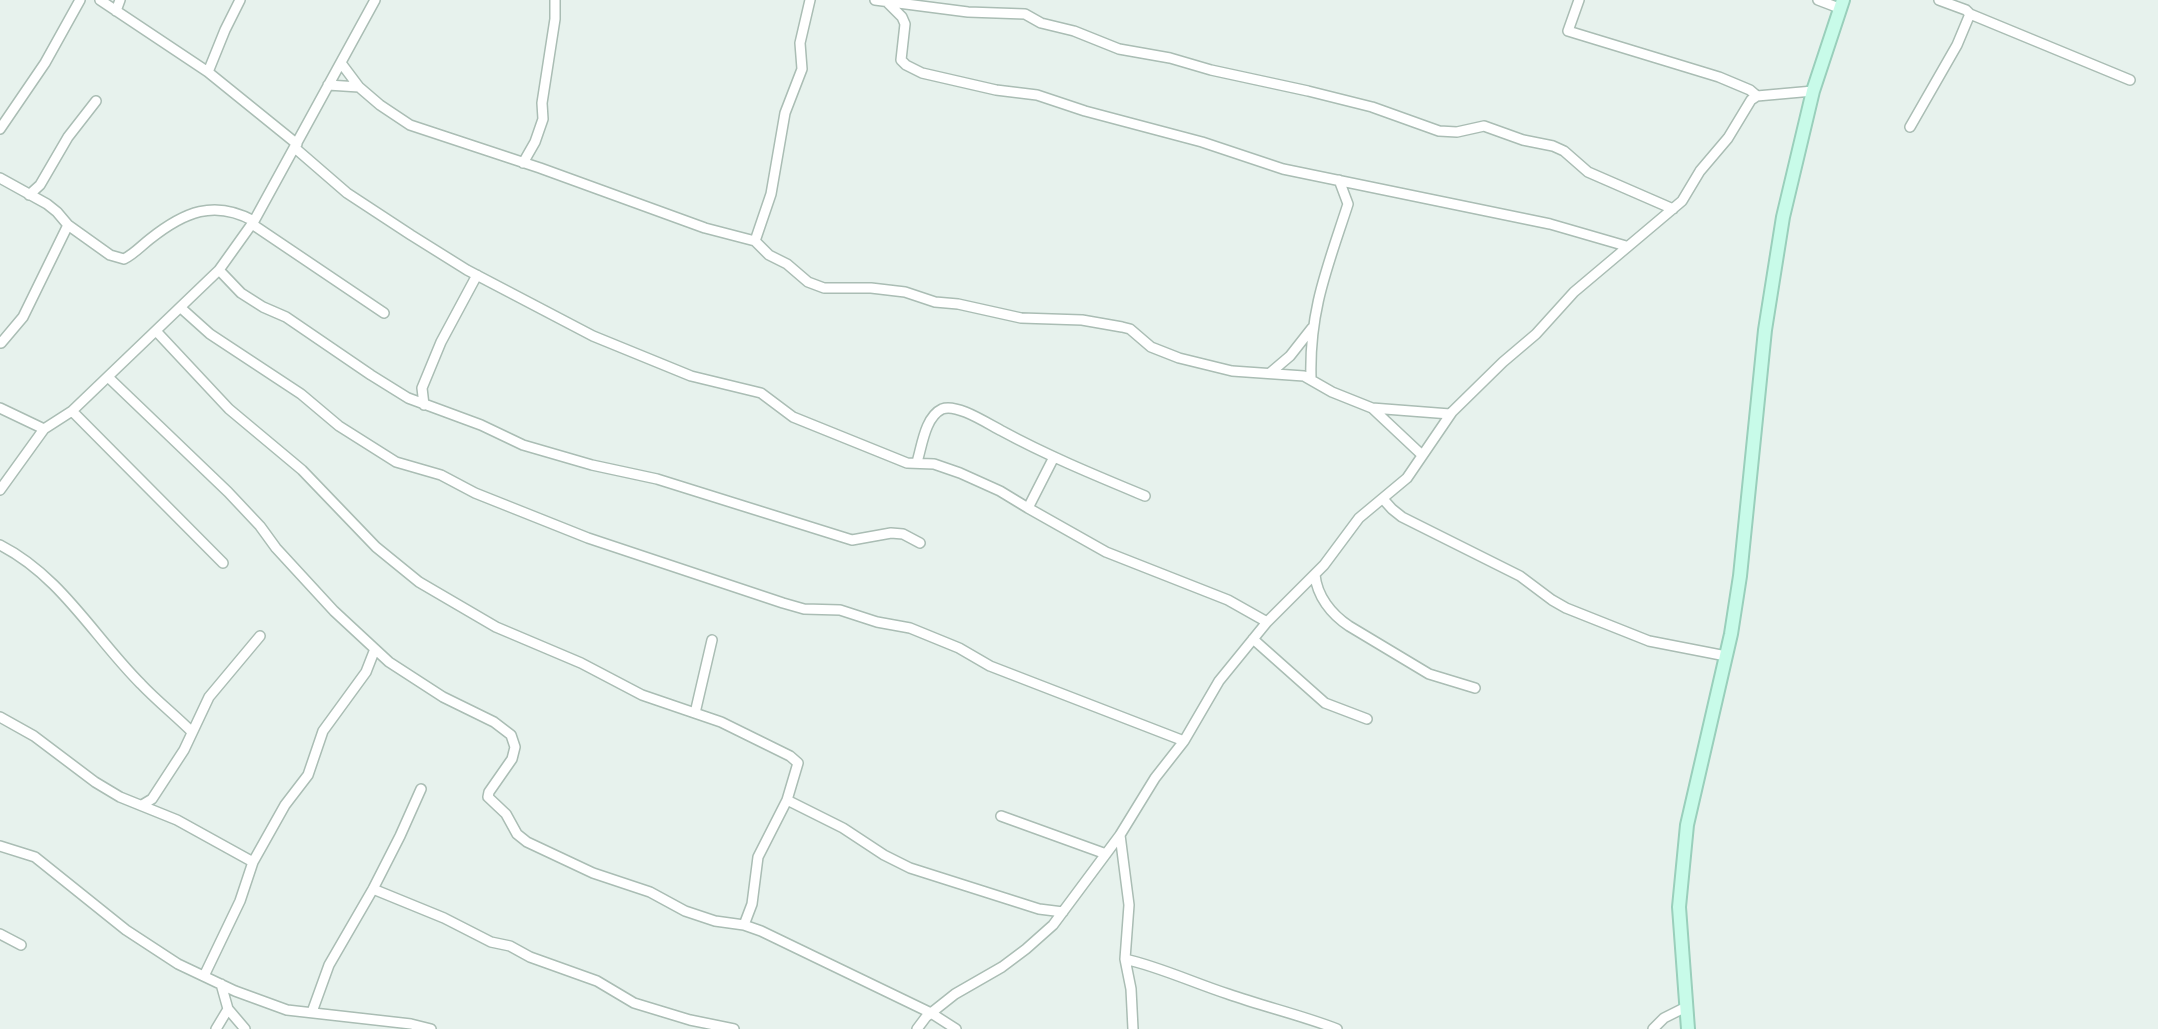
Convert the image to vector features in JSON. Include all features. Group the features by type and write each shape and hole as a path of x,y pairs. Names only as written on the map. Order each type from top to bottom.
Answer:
{"street":[{"path":"0,129 45,63 80,0"},
{"path":"100,0 208,72 348,193 477,275 621,349 691,376 761,393 793,417 907,463 934,464 960,473 1000,491 1106,552 1228,600 1266,622"},
{"path":"116,11 120,0"},
{"path":"208,72 240,0"},
{"path":"0,490 44,429 72,411 219,270 253,222 376,0"},
{"path":"523,163 535,142 543,119 542,103 555,19 555,0"},
{"path":"755,241 771,194 785,113 802,69 800,43 810,0"},
{"path":"875,0 968,12 1025,14 1041,23 1074,31 1119,49 1170,58 1372,107 1439,131 1457,132 1484,126 1523,140 1553,146 1564,151 1588,172 1673,209"},
{"path":"1578,0 1567,31 1719,77 1750,90 1757,96"},
{"path":"1688,1029 1679,907 1687,825 1726,656 1740,576 1772,281 1783,217 1813,91 1841,4 1818,0"},
{"path":"887,1 905,24 900,55 901,60 913,69 996,90 1037,95 1085,111 1202,142 1283,170 1550,225 1626,246"},
{"path":"1946,1 1970,14 2130,80"},
{"path":"1910,127 1957,45 1970,14"},
{"path":"341,63 359,88 410,125 705,228 755,241 769,255 787,264 808,282 824,288 871,288 905,292 935,302 1021,317 1082,320 1122,327 1130,329 1151,347 1179,358 1232,371 1295,374 1311,378 1332,392 1372,408 1450,414"},
{"path":"328,85 359,88"},
{"path":"917,1029 931,1013 955,994 1026,950 1063,912 1120,835 1155,778 1184,741 1219,681 1266,622 1315,575 1359,518 1407,478 1450,414 1536,334 1574,292 1689,193 1700,171 1728,138 1751,100 1757,96 1813,91"},
{"path":"29,195 40,185 68,137 96,101"},
{"path":"0,178 57,212 68,225 110,255 124,259 159,232 186,216 211,208 239,212 384,313"},
{"path":"1311,378 1313,326 1323,278 1348,204 1339,180"},
{"path":"0,346 23,317 68,225"},
{"path":"219,270 241,293 262,307 285,317 408,398 481,425 523,445 554,456 657,479 774,514 839,537 852,540 891,533 903,534 920,543"},
{"path":"424,405 422,388 441,342 477,275"},
{"path":"181,308 210,334 301,394 339,426 396,463 440,475 542,521 783,603 803,609 841,610 877,622 911,628 959,648 990,666 1184,741"},
{"path":"1270,373 1299,346 1313,326"},
{"path":"156,331 229,409 302,471 376,547 419,582 496,627 581,663 642,695 746,733 799,763 787,800 758,857 752,904 744,925"},
{"path":"108,377 228,492 334,611 389,662 443,697 494,722 511,735 515,747 512,759 488,797 506,814 521,838 593,873 650,892 685,911 761,931 931,1013 956,1029"},
{"path":"408,398 422,388"},
{"path":"0,408 44,429"},
{"path":"1372,408 1422,455"},
{"path":"917,462 931,420 940,410 957,409 1054,457 1145,496"},
{"path":"72,411 223,564"},
{"path":"1028,508 1054,457"},
{"path":"1383,499 1402,517 1520,576 1566,608 1649,640 1726,656"},
{"path":"0,545 19,555 59,589 141,685 191,732"},
{"path":"1315,575 1316,590 1336,618 1429,674 1475,688"},
{"path":"1303,587 1316,590"},
{"path":"142,805 152,799 184,750 209,697 260,636"},
{"path":"1254,639 1325,703 1367,719"},
{"path":"695,713 712,640"},
{"path":"204,976 240,901 253,862 285,805 308,775 323,731 366,672 375,649"},
{"path":"0,717 34,736 95,782 120,797 177,820 253,862"},
{"path":"312,1013 329,965 373,889 421,789"},
{"path":"152,799 158,812"},
{"path":"787,800 843,828 884,855 910,868 1040,909 1063,912"},
{"path":"1001,816 1106,854"},
{"path":"1120,835 1129,905 1125,959 1131,989 1133,1029"},
{"path":"0,846 35,857 126,930 178,964 267,1005 431,1029"},
{"path":"373,889 434,914 491,942 510,946 530,957 597,981 634,1003 690,1020 734,1029"},
{"path":"0,934 21,945"},
{"path":"1125,959 1150,965 1283,1012 1305,1016 1337,1029"},
{"path":"221,984 228,1009 244,1029"},
{"path":"1653,1029 1664,1018 1686,1007"},
{"path":"216,1029 228,1009"}]}
